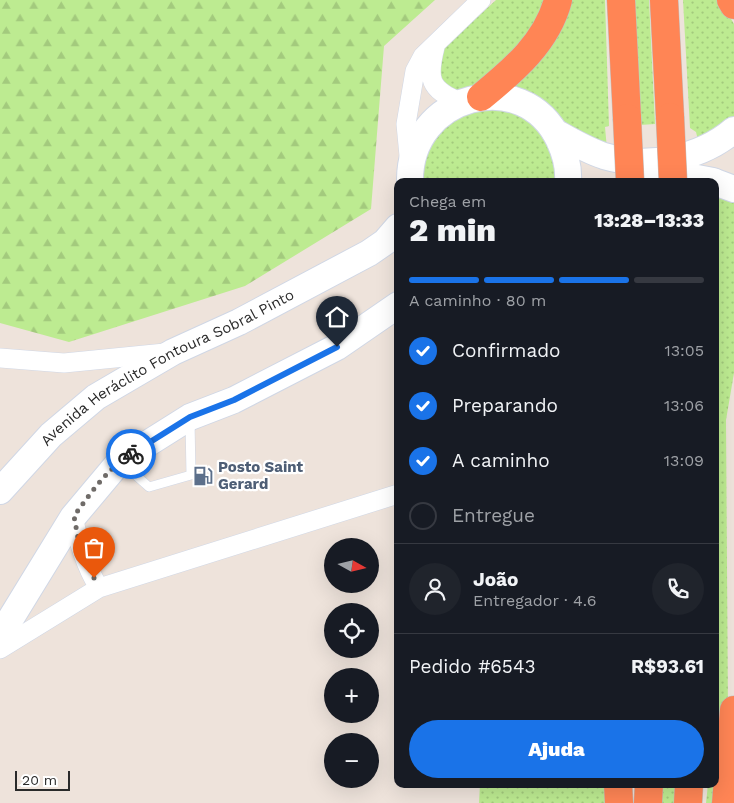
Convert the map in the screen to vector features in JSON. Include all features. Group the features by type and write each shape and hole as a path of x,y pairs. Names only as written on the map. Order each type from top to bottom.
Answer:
{"highway":[{"path":"471,100 511,71 544,36 554,16 558,0"},
{"path":"621,0 630,178"},
{"path":"664,0 673,178"},
{"path":"731,0 734,5"},
{"path":"726,803 734,710"},
{"path":"618,788 619,803"},
{"path":"648,803 649,788"},
{"path":"688,803 689,788"}],"street":[{"path":"410,174 406,124 415,71 423,56 481,0"},
{"path":"436,43 430,66 430,78 436,89 471,100"},
{"path":"410,174 416,146 426,128 442,112 471,100 503,98 523,104 541,116 555,132 564,152 568,178"},
{"path":"555,132 580,147 604,156 628,161 659,160 700,153 722,140 734,130"},
{"path":"678,178 696,178"},
{"path":"719,184 734,189"},
{"name":"Avenida Heráclito Fontoura Sobral Pinto","path":"0,491 50,435 96,397 173,352 239,322 369,253 385,242 394,232"},
{"path":"0,636 74,516 120,461 190,417 234,400 337,347 394,308"},
{"path":"0,358 64,363 173,352"},
{"path":"0,649 99,588 394,495"},
{"path":"74,516 83,556 99,588"}],"lane":[{"path":"120,461 150,487 191,476 190,417"}],"green space":[{"path":"0,0 435,0 384,46 371,209 245,286 69,342 0,323"},
{"path":"496,0 550,0 544,21 485,81 455,92 446,87 438,74 442,50"},
{"path":"569,0 605,0 609,126 605,127 607,149 574,130 541,102 508,89"},
{"path":"634,0 649,0 655,124 640,125"},
{"path":"683,0 720,0 734,24 734,120 698,140 696,132 690,128"},
{"path":"476,108 500,108 523,116 542,132 554,153 558,178 420,178 434,132"},
{"path":"719,194 734,202 734,373 726,420 728,714 720,803 706,803 708,788 719,788"},
{"path":"480,788 610,788 610,803 479,803"},
{"path":"661,788 675,788 674,803 660,803"}],"way so far":[{"path":"94,578 80,549 74,516 120,461 131,454"}],"place":[{"name":"Posto Saint Gerard","path":"203,476"}],"route":[{"path":"131,454 190,417 253,391 337,347"}]}
